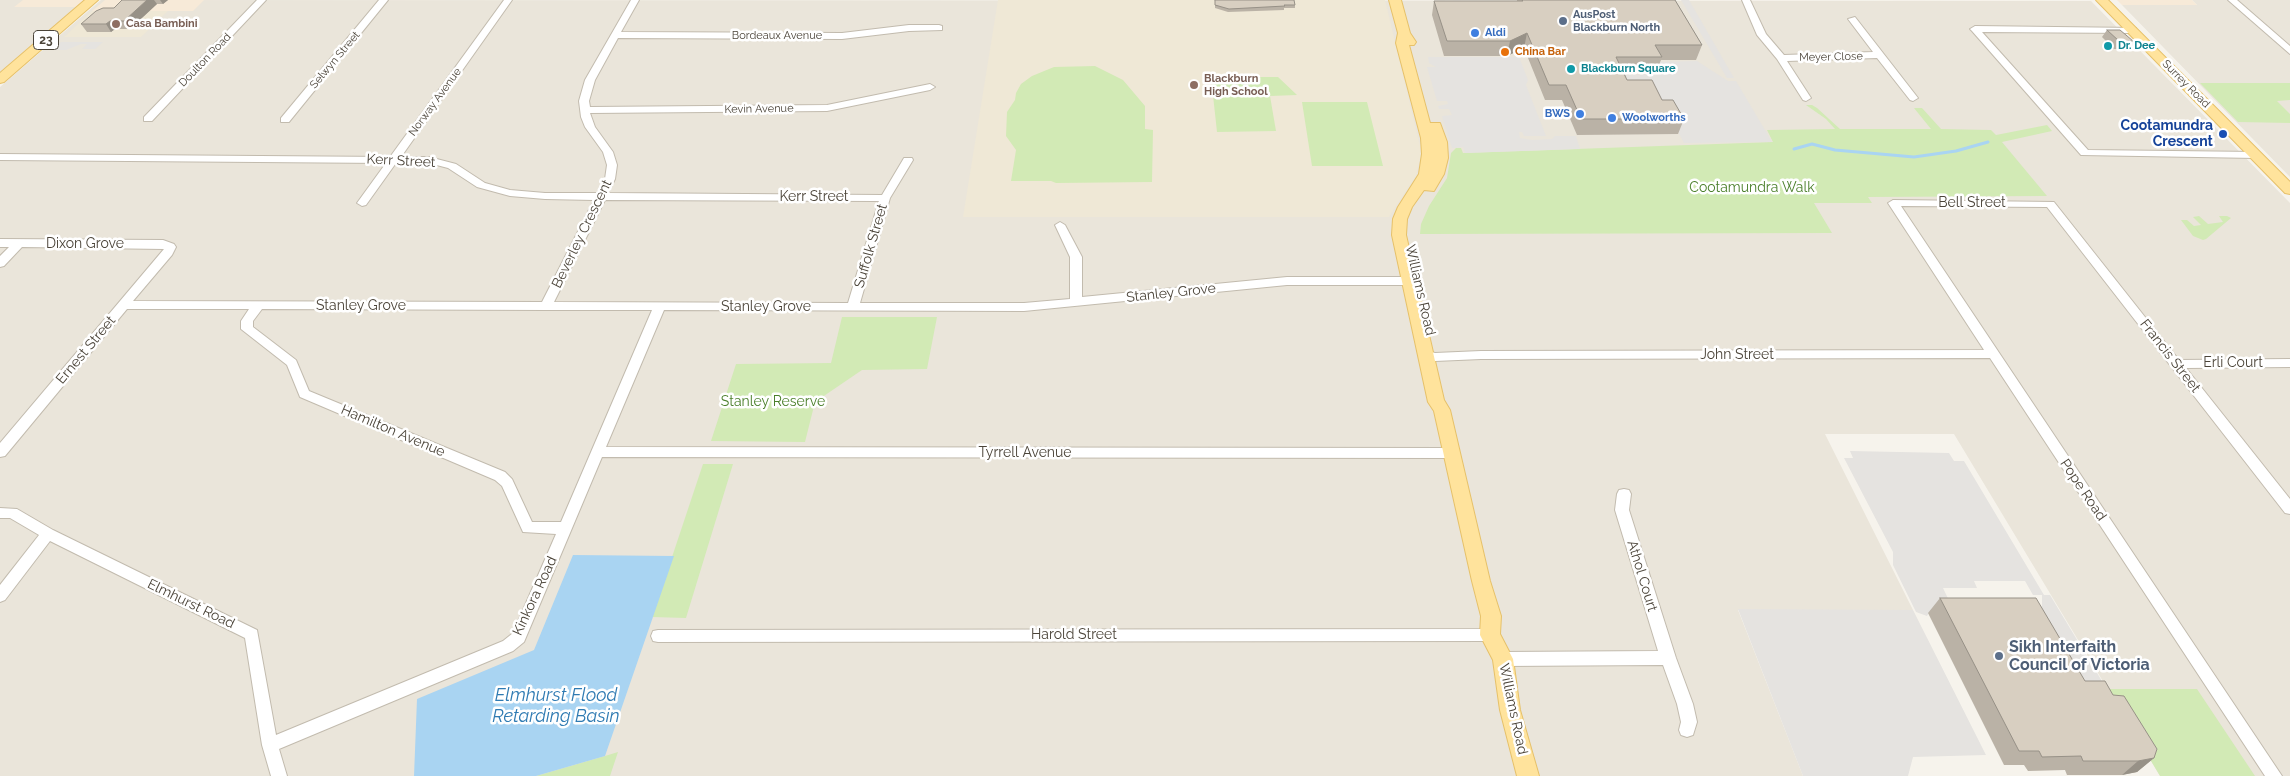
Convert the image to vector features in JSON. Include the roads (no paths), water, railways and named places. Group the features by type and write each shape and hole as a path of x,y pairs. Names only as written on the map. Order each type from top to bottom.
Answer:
{"main road":[{"name":"23","path":"0,79 92,0"},
{"name":"Williams Road","path":"1396,0 1404,33 1413,46 1411,59 1423,104 1428,138 1429,163 1421,184 1405,207 1404,232 1409,267 1422,334 1432,360 1444,402 1442,410 1451,453 1491,616 1490,635 1502,659 1504,682 1510,710 1528,776"},
{"name":"Surrey Road","path":"2102,0 2290,190"}],"street":[{"name":"Doulton Road","path":"148,119 262,0"},
{"name":"Selwyn Street","path":"285,120 384,0"},
{"name":"Norway Avenue","path":"362,203 508,0"},
{"path":"585,110 584,101 590,80 635,0"},
{"path":"1746,0 1762,34 1781,58 1806,98"},
{"path":"2232,0 2290,51"},
{"name":"Meyer Close","path":"1852,19 1913,98"},
{"name":"Bordeaux Avenue","path":"615,35 842,36 909,28 939,28"},
{"path":"2133,30 1975,29 2085,152 2256,155"},
{"name":"Meyer Close","path":"1781,58 1880,56"},
{"name":"Kevin Avenue","path":"585,110 827,108 930,87"},
{"name":"Beverley Crescent","path":"546,306 610,179 612,165 604,144 590,127 585,110"},
{"name":"Kerr Street","path":"0,158 429,160 452,166 481,185 510,193 545,196 886,198"},
{"name":"Suffolk Street","path":"854,307 886,198 908,160"},
{"name":"Bell Street","path":"1893,203 2050,204"},
{"name":"Pope Road","path":"1893,203 2274,776"},
{"name":"Francis Street","path":"2050,204 2290,509"},
{"path":"1060,225 1076,257 1076,303"},
{"name":"Dixon Grove","path":"0,244 163,244 170,247"},
{"path":"0,263 20,244"},
{"name":"Ernest Street","path":"0,452 168,252 170,247"},
{"name":"Stanley Grove","path":"124,305 1024,307 1409,267"},
{"name":"Hamilton Avenue","path":"258,306 247,321 247,329 292,363 304,394 500,476 507,483 528,528 566,528"},
{"name":"Kinkora Road","path":"270,745 508,646 519,637 659,307"},
{"name":"John Street","path":"1432,360 1481,355 1992,354"},
{"name":"Erli Court","path":"2177,364 2290,363"},
{"name":"Tyrrell Avenue","path":"599,452 1451,453"},
{"name":"Athol Court","path":"1624,494 1622,510 1668,658 1685,704 1689,722 1687,730"},
{"name":"Elmhurst Road","path":"0,513 12,513 48,534 252,634 270,745 279,776"},
{"path":"0,596 48,534"},
{"name":"Harold Street","path":"658,636 1490,635"},
{"path":"1502,659 1668,658"}],"water":[{"name":"Elmhurst Flood Retarding Basin","path":"573,555 674,556 605,756 536,776 414,776 417,699 534,650"}],"waterway":[{"path":"1794,149 1812,144 1835,150 1914,157 1956,151 1988,142"}],"place":[{"name":"AusPost Blackburn North","path":"1563,21"},
{"name":"Casa Bambini","path":"116,24"},
{"name":"Aldi","path":"1475,33"},
{"name":"Dr. Dee","path":"2108,46"},
{"name":"China Bar","path":"1505,52"},
{"name":"Blackburn Square","path":"1571,69"},
{"name":"Blackburn High School","path":"1194,85"},
{"name":"BWS","path":"1580,114"},
{"name":"Woolworths","path":"1612,118"},
{"name":"Cootamundra Crescent","path":"2223,134"},
{"name":"Sikh Interfaith Council of Victoria","path":"1999,656"}],"park label":[{"name":"Cootamundra Walk","path":"1752,188"},
{"name":"Stanley Reserve","path":"773,402"}]}
